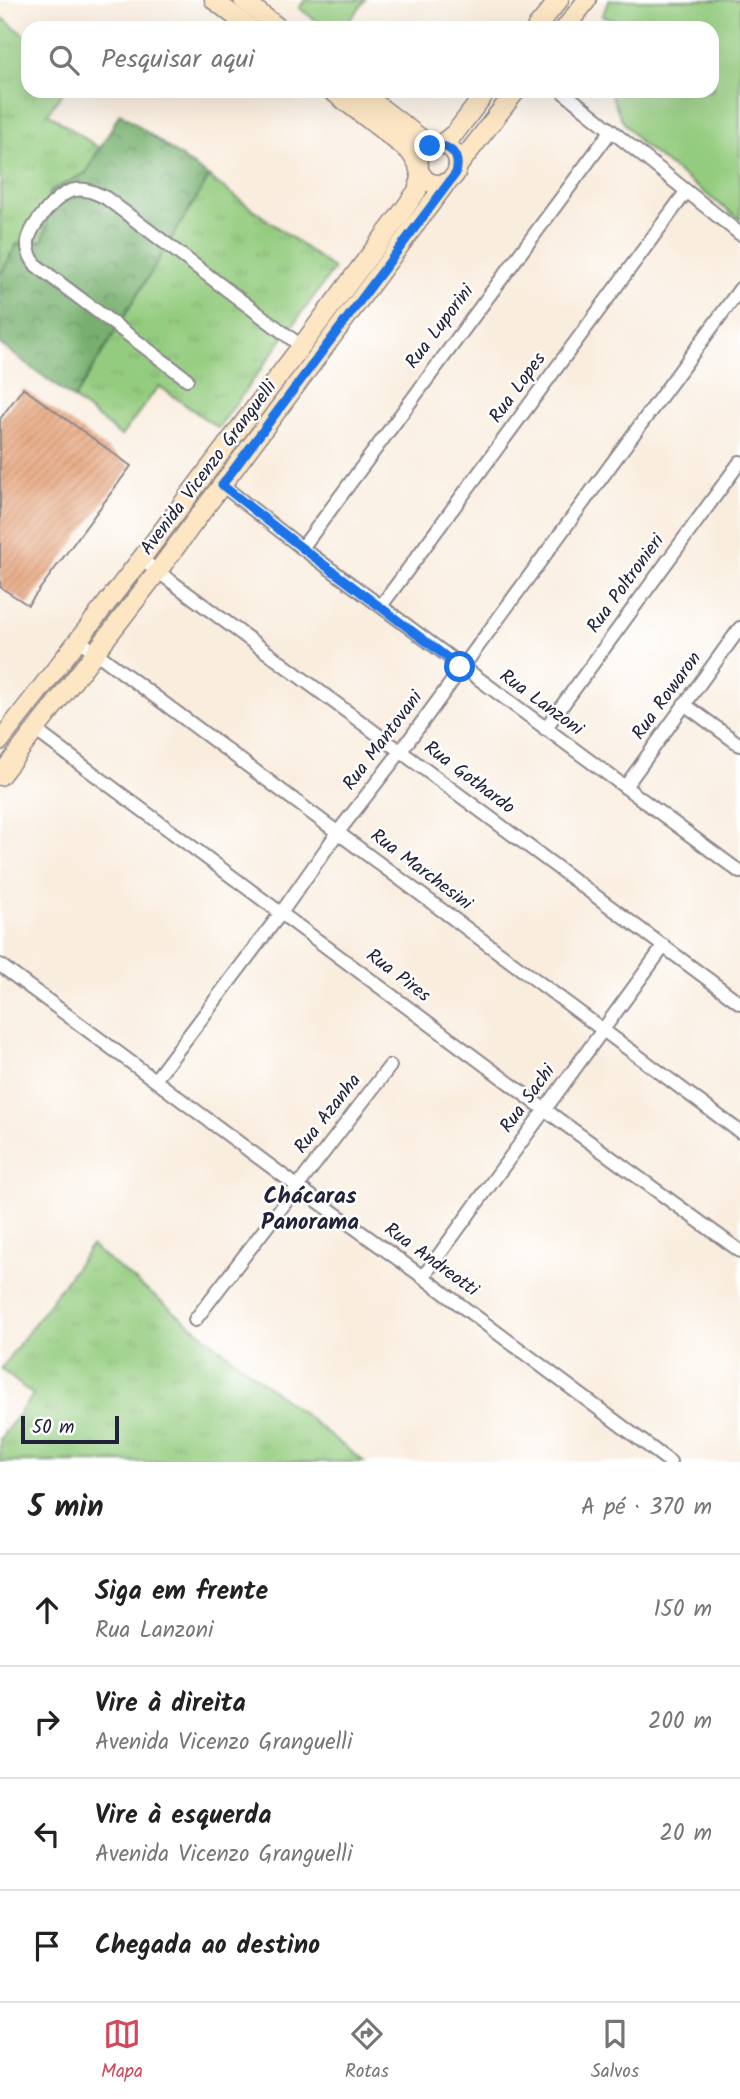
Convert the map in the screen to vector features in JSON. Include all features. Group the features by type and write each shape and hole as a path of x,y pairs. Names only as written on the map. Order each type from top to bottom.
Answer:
{"street":[{"path":"214,0 241,21"},
{"path":"243,0 270,21"},
{"path":"542,21 559,0"},
{"path":"570,21 587,0"},
{"path":"341,98 409,151 420,170 436,184 447,182"},
{"path":"369,98 435,146 446,146 455,154 458,166"},
{"name":"Avenida Vicenzo Granguelli","path":"0,741 141,559 417,191 422,154 455,133 482,98"},
{"name":"Avenida Vicenzo Granguelli","path":"0,776 158,571 511,98"},
{"path":"571,98 740,234"},
{"name":"Rua Luporini","path":"302,548 611,131"},
{"path":"187,379 30,258 28,243 37,222 66,192 88,190 106,198 301,346"},
{"name":"Rua Lopes","path":"381,606 686,192"},
{"name":"Rua Mantovani","path":"155,1080 401,751 460,667 740,289"},
{"name":"Rua Poltronieri","path":"545,729 740,462"},
{"name":"Rua Lanzoni","path":"222,485 460,667 740,872"},
{"name":"Rua Gothardo","path":"141,559 740,1003"},
{"name":"Rua Rowaron","path":"625,787 740,628"},
{"name":"Rua Marchesini","path":"79,640 740,1132"},
{"path":"684,704 740,744"},
{"name":"Rua Pires","path":"35,730 544,1109 740,1251"},
{"name":"Rua Sachi","path":"424,1277 664,946"},
{"name":"Rua Andreotti","path":"0,965 670,1462"},
{"name":"Rua Azanha","path":"195,1320 390,1066"}],"green space":[{"path":"305,0 365,0 349,21 317,21 299,8"},
{"path":"609,0 740,0 740,220 641,144 622,120 612,98 719,98 719,21 615,21 602,16"},
{"path":"0,16 21,32 21,98 59,98 48,113 99,148 86,173 50,191 48,203 41,209 47,224 43,242 17,244 0,275"},
{"path":"120,113 209,177 74,399 0,344 0,275 17,244 43,241 47,224 41,209 48,203 50,191 86,173"},
{"path":"209,177 334,269 218,428 159,386 121,436 74,399"},
{"path":"91,1246 364,1462 0,1462 0,1439 33,1395 1,1369"}],"building":[{"path":"23,388 131,466 28,605 0,587 0,419"}],"district":[{"name":"Chácaras Panorama","path":"310,1210"}],"route":[{"path":"430,146 446,146 455,154 458,166 453,178 447,182 222,485 460,667"}]}
